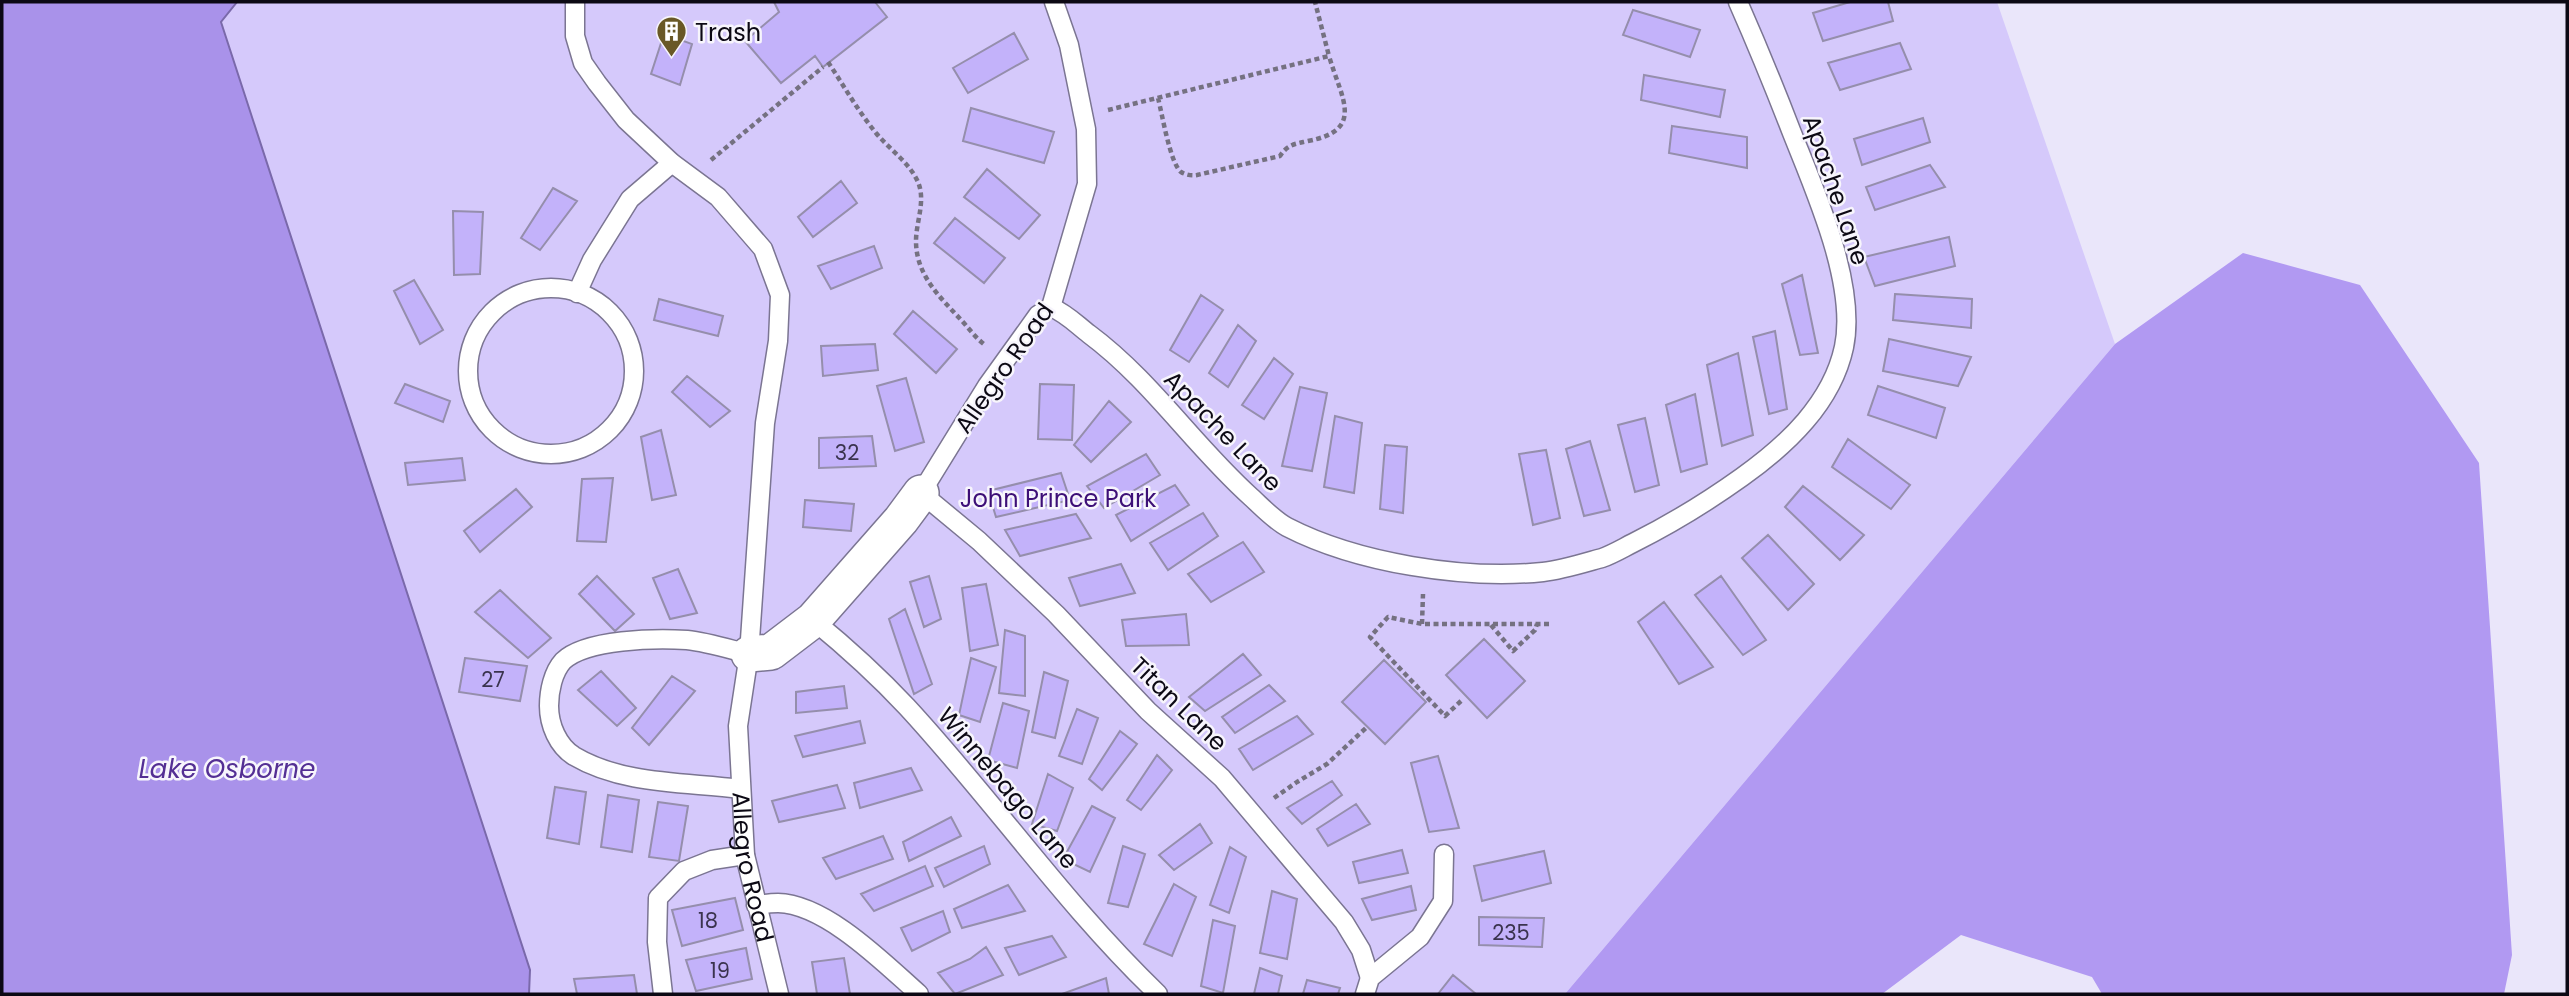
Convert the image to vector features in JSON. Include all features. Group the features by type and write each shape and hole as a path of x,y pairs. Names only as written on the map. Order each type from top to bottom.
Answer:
{"street":[{"name":"Allegro Road","path":"749,654 771,652 813,620 901,520 920,493"}],"lane":[{"name":"Allegro Road","path":"575,2 575,36 583,63 626,120 672,163 718,197 763,249 780,295 778,341 765,423 749,654 738,726 745,855 779,994"},
{"name":"Allegro Road","path":"920,493 1006,359 1038,315 1051,307 1087,184 1084,116 1069,45 1054,2"},
{"name":"Apache Lane","path":"1051,307 1067,314 1108,348 1167,408 1220,469 1283,525 1333,548 1397,565 1472,573 1545,572 1605,557 1706,502 1756,467 1798,432 1828,389 1844,346 1845,292 1826,224 1767,69 1738,2"},
{"path":"577,293 592,260 630,199 672,163"},
{"path":"548,288 577,293 600,304 619,323 631,346 634,373 630,398 618,421 599,439 575,451 550,454 521,449 496,435 478,413 468,386 468,358 478,330 496,308 520,294 548,288"},
{"name":"Titan Lane","path":"920,493 979,541 1056,614 1148,711 1222,778 1344,922 1361,950 1368,986"},
{"name":"Winnebago Lane","path":"813,620 906,706 1117,954 1158,994"},
{"path":"740,789 641,778 614,772 575,756 565,748 554,732 548,709 550,692 561,663 586,648 632,641 688,640 749,654"},
{"path":"1368,986 1420,937 1443,901 1444,854"},
{"path":"663,994 657,942 658,898 684,871 712,860 745,855"},
{"path":"756,905 780,903 818,914 860,942 919,994"}],"path":[{"path":"1158,98 1174,159 1181,172 1197,176 1280,156 1288,145 1327,138 1337,132 1344,122 1345,112 1315,2"},
{"path":"1084,116 1329,56"},
{"path":"828,62 862,115 878,136 902,159 919,184 917,258 925,276 940,299 978,340 1006,359"},
{"path":"692,177 823,67"},
{"path":"1461,701 1445,716 1370,637 1388,617 1422,624 1550,624"},
{"path":"1491,624 1513,651 1535,630 1537,624"},
{"path":"1253,814 1297,782 1328,764 1367,727"}],"green space":[{"name":"John Prince Park","path":"2,2 1997,2 2115,344 1565,994 2,994"}],"shaded area":[{"path":"2243,253 2360,285 2479,463 2512,955 2504,994 2102,994 2092,977 1961,935 1882,994 1565,994 2115,344"}],"water":[{"name":"Lake Osborne","path":"2,2 237,2 221,22 530,970 529,994 2,994"}],"building":[{"path":"774,2 875,2 887,17 823,67 815,56 781,83 745,41 779,12"},
{"path":"1850,2 1888,2 1893,21 1823,41 1813,13"},
{"path":"1633,10 1700,30 1690,57 1623,35"},
{"path":"1014,33 1028,59 968,93 953,68"},
{"name":"Trash","path":"664,34 692,44 680,85 651,74"},
{"path":"1900,43 1911,69 1840,90 1828,63"},
{"path":"1644,75 1725,90 1720,117 1641,100"},
{"path":"971,108 1054,132 1044,163 963,141"},
{"path":"1923,118 1930,142 1862,165 1854,139"},
{"path":"1672,126 1747,137 1747,168 1669,153"},
{"path":"1930,165 1945,187 1875,210 1866,187"},
{"path":"987,169 1040,215 1019,239 964,197"},
{"path":"841,181 857,203 813,237 798,217"},
{"path":"553,188 577,201 540,250 521,238"},
{"path":"453,211 483,212 480,274 454,275"},
{"path":"955,218 1005,258 984,283 934,243"},
{"path":"1949,237 1955,266 1875,286 1864,257"},
{"path":"874,246 882,268 831,289 818,266"},
{"path":"1802,275 1818,353 1800,355 1782,284"},
{"path":"414,280 443,330 420,344 394,291"},
{"path":"1895,294 1972,299 1971,328 1893,320"},
{"path":"1201,295 1223,310 1189,362 1170,350"},
{"path":"659,299 723,316 718,336 654,320"},
{"path":"913,311 957,349 936,373 894,334"},
{"path":"1238,325 1256,341 1228,387 1209,373"},
{"path":"1775,331 1787,409 1769,414 1753,337"},
{"path":"1889,339 1971,357 1958,386 1883,371"},
{"path":"875,344 878,370 823,376 821,346"},
{"path":"1738,353 1753,435 1722,446 1707,365"},
{"path":"1274,358 1293,374 1264,419 1242,405"},
{"path":"687,376 730,411 710,427 672,392"},
{"path":"906,378 924,442 895,451 877,386"},
{"path":"405,384 450,401 443,422 395,403"},
{"path":"1040,384 1074,385 1072,440 1038,439"},
{"path":"1878,386 1945,408 1936,438 1868,415"},
{"path":"1300,387 1327,393 1312,471 1282,466"},
{"path":"1695,394 1707,464 1681,472 1666,405"},
{"path":"1109,401 1131,422 1091,462 1074,445"},
{"path":"1335,416 1362,423 1354,493 1324,487"},
{"path":"1645,418 1659,485 1635,492 1618,425"},
{"path":"661,430 676,495 652,500 641,437"},
{"path":"872,436 876,466 819,468 819,438"},
{"path":"1848,439 1910,485 1891,509 1832,467"},
{"path":"1590,441 1610,510 1584,516 1566,449"},
{"path":"1385,445 1407,447 1403,513 1380,509"},
{"path":"1546,450 1560,518 1533,525 1519,454"},
{"path":"1146,454 1160,475 1104,508 1087,486"},
{"path":"462,458 465,480 408,485 405,463"},
{"path":"1061,473 1070,500 996,517 988,491"},
{"path":"613,478 606,542 577,541 582,479"},
{"path":"1175,485 1189,505 1131,541 1116,515"},
{"path":"1803,486 1864,535 1840,560 1785,507"},
{"path":"516,489 532,507 480,552 464,531"},
{"path":"805,500 854,504 851,531 803,527"},
{"path":"1203,513 1218,536 1168,570 1150,543"},
{"path":"1076,514 1091,538 1020,556 1005,530"},
{"path":"1768,535 1814,584 1788,610 1742,558"},
{"path":"1243,542 1264,572 1211,602 1188,574"},
{"path":"1121,564 1135,593 1080,606 1069,578"},
{"path":"678,569 697,613 670,619 653,578"},
{"path":"597,576 634,614 615,631 579,594"},
{"path":"929,576 941,619 924,627 910,582"},
{"path":"1721,576 1766,640 1743,655 1695,595"},
{"path":"986,584 998,645 970,651 962,588"},
{"path":"500,590 551,638 528,658 475,612"},
{"path":"1664,602 1713,667 1679,684 1638,622"},
{"path":"905,609 932,684 914,694 889,619"},
{"path":"1186,614 1189,645 1126,646 1122,620"},
{"path":"1005,630 1025,636 1025,696 999,693"},
{"path":"1484,639 1525,681 1487,718 1446,675"},
{"path":"1243,654 1261,675 1205,711 1189,697"},
{"path":"465,658 527,666 520,701 459,692"},
{"path":"971,658 996,667 980,722 959,715"},
{"path":"1384,660 1426,702 1385,744 1342,702"},
{"path":"601,671 636,708 617,726 578,690"},
{"path":"1044,672 1068,681 1055,738 1032,732"},
{"path":"672,676 695,691 649,745 632,728"},
{"path":"1269,685 1285,701 1235,733 1222,717"},
{"path":"844,686 847,708 796,713 796,692"},
{"path":"1003,703 1029,711 1017,768 988,760"},
{"path":"1077,709 1098,718 1082,764 1059,756"},
{"path":"1297,716 1313,734 1253,770 1239,749"},
{"path":"860,721 865,743 803,757 795,736"},
{"path":"1120,731 1137,744 1102,790 1089,779"},
{"path":"1157,755 1172,770 1141,810 1127,800"},
{"path":"1438,756 1459,828 1429,832 1411,763"},
{"path":"911,768 922,790 860,808 854,783"},
{"path":"1048,774 1073,788 1057,831 1032,824"},
{"path":"1332,781 1342,795 1302,824 1287,808"},
{"path":"837,785 845,808 779,822 772,801"},
{"path":"555,787 586,792 579,844 547,838"},
{"path":"608,795 639,800 632,852 601,847"},
{"path":"658,802 688,806 679,861 649,857"},
{"path":"1356,804 1370,824 1328,846 1317,829"},
{"path":"1092,806 1115,818 1090,872 1063,859"},
{"path":"951,817 961,836 909,861 903,842"},
{"path":"1200,824 1212,843 1174,870 1159,855"},
{"path":"883,836 893,859 836,879 823,858"},
{"path":"984,846 990,864 944,887 935,868"},
{"path":"1123,846 1145,854 1128,907 1108,903"},
{"path":"1230,847 1246,857 1229,913 1210,905"},
{"path":"1402,850 1408,873 1359,883 1353,862"},
{"path":"1544,851 1551,883 1482,901 1474,866"},
{"path":"925,866 933,886 874,911 861,894"},
{"path":"1174,884 1196,897 1172,956 1144,944"},
{"path":"1008,885 1025,911 962,928 954,909"},
{"path":"1411,886 1416,910 1372,920 1362,899"},
{"path":"1272,891 1297,899 1287,959 1260,953"},
{"path":"735,898 743,930 682,946 672,910"},
{"path":"943,911 950,932 912,951 901,928"},
{"path":"1479,917 1544,918 1542,947 1479,945"},
{"path":"1213,920 1235,926 1223,993 1201,986"},
{"path":"1052,936 1066,957 1019,975 1005,948"},
{"path":"986,947 1003,975 955,994 938,973 970,959"},
{"path":"746,948 752,979 696,991 686,960"},
{"path":"844,958 850,994 817,994 812,962"},
{"path":"1260,968 1282,976 1278,994 1254,994"},
{"path":"634,975 637,994 577,994 574,979"},
{"path":"1453,975 1476,994 1438,994"},
{"path":"1106,978 1109,994 1062,994"},
{"path":"1307,980 1340,988 1338,994 1303,994"}],"place":[{"name":"Trash","path":"672,59"}]}
